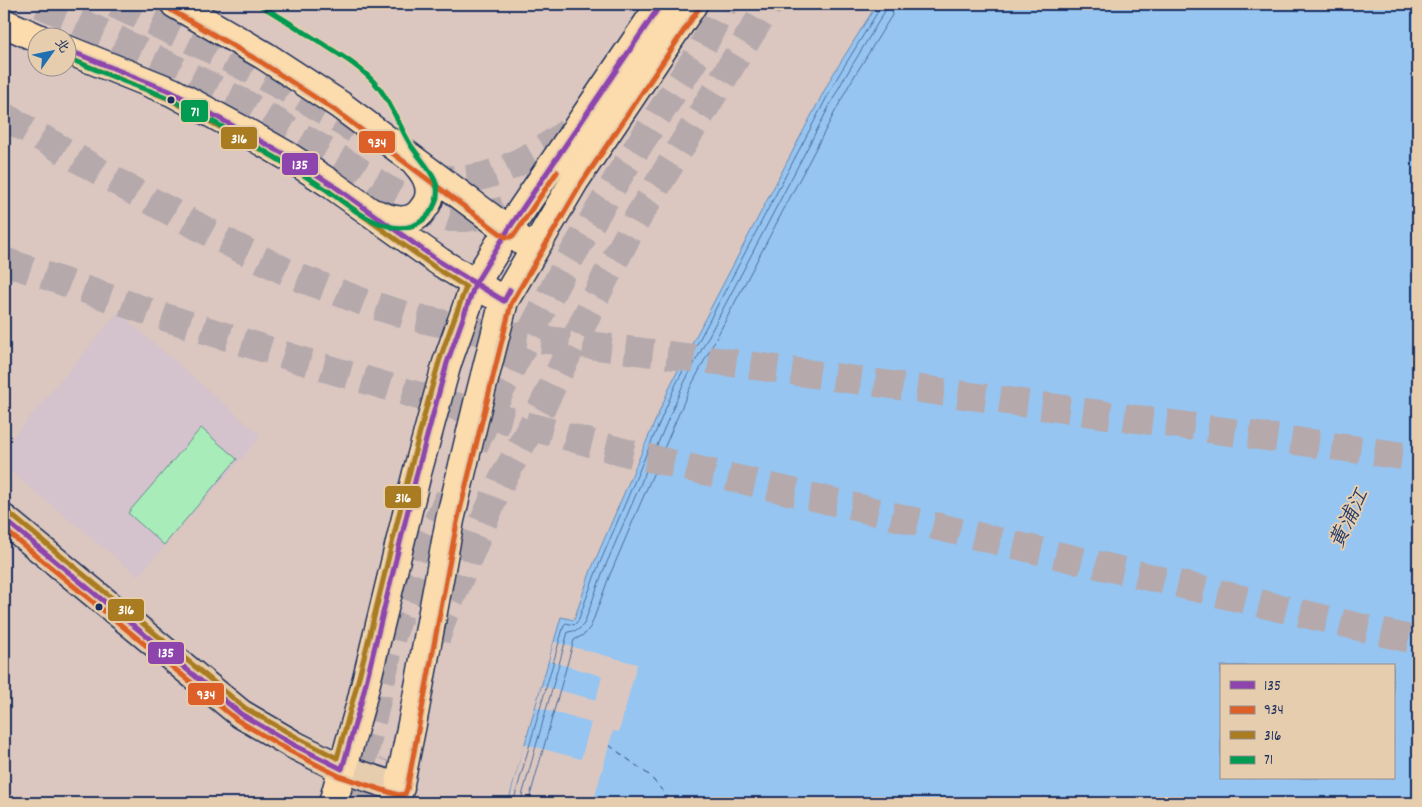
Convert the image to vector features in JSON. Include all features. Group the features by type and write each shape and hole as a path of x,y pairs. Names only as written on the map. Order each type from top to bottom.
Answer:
{"main road":[{"path":"175,4 265,56 340,105 534,249"},
{"path":"333,803 361,703 427,436 447,363 475,284 508,230 661,4"},
{"path":"398,796 450,520 504,301 575,180 692,4"},
{"path":"4,23 28,34"},
{"path":"78,54 172,92 289,157 373,213 440,262 504,301"},
{"path":"373,213 392,220 412,219 419,215 426,206 430,199 430,188 421,168 410,156"}],"street":[{"path":"4,518 241,714 294,745 398,796"}],"shaded area":[{"path":"118,312 261,436 138,576 4,466 4,448"}],"green space":[{"path":"201,428 237,459 164,545 128,513"}],"water":[{"name":"黄浦江","path":"877,4 1418,4 1418,803 508,803 561,617 574,620 591,570 672,382 832,76"}],"pier":[{"path":"554,642 637,664 619,732 613,731 593,803 509,802 524,744 581,759 591,723 536,707 542,686 596,700 602,676 549,661"}],"ferry route":[{"path":"609,745 649,775 673,803"}],"tunnel":[{"path":"40,4 110,36 246,104 350,165 385,188 431,212 450,218 464,218 504,210"},
{"path":"114,4 212,50 302,97 355,130"},
{"path":"474,446 511,369 565,267 622,171 702,48 724,4"},
{"path":"436,639 444,615 498,488 543,405 606,276 641,212 769,4"},
{"path":"4,116 140,195 295,276 366,303 412,317 483,332 733,363 1418,458"},
{"path":"426,172 444,179 464,179 485,175 507,168 528,158 580,123"},
{"path":"4,261 152,313 322,367 429,399 620,451 1418,641"},
{"path":"353,803 392,636 421,555 452,491"},
{"path":"379,803 393,762"}],"transit line":[{"name":"71","path":"78,62 166,97 229,130 374,221 383,225 402,228 412,226 421,221 429,214 435,204 437,186 430,170 412,147 379,88 361,70 347,60 258,4"},
{"name":"135","path":"4,519 241,714 294,745 342,769 361,703 417,473 447,363 475,284 508,230 661,4"},
{"name":"934","path":"4,529 237,720 290,751 339,776 398,795 405,794 457,522 511,304 581,184 699,8"},
{"name":"934","path":"171,10 261,62 336,111 505,237 514,235 557,172"},
{"name":"135","path":"78,54 172,92 289,157 331,184 440,262 504,301 510,290"},
{"name":"316","path":"9,513 245,708 337,758 364,659 425,411 439,362 466,287 285,163 169,99 78,62"}]}
